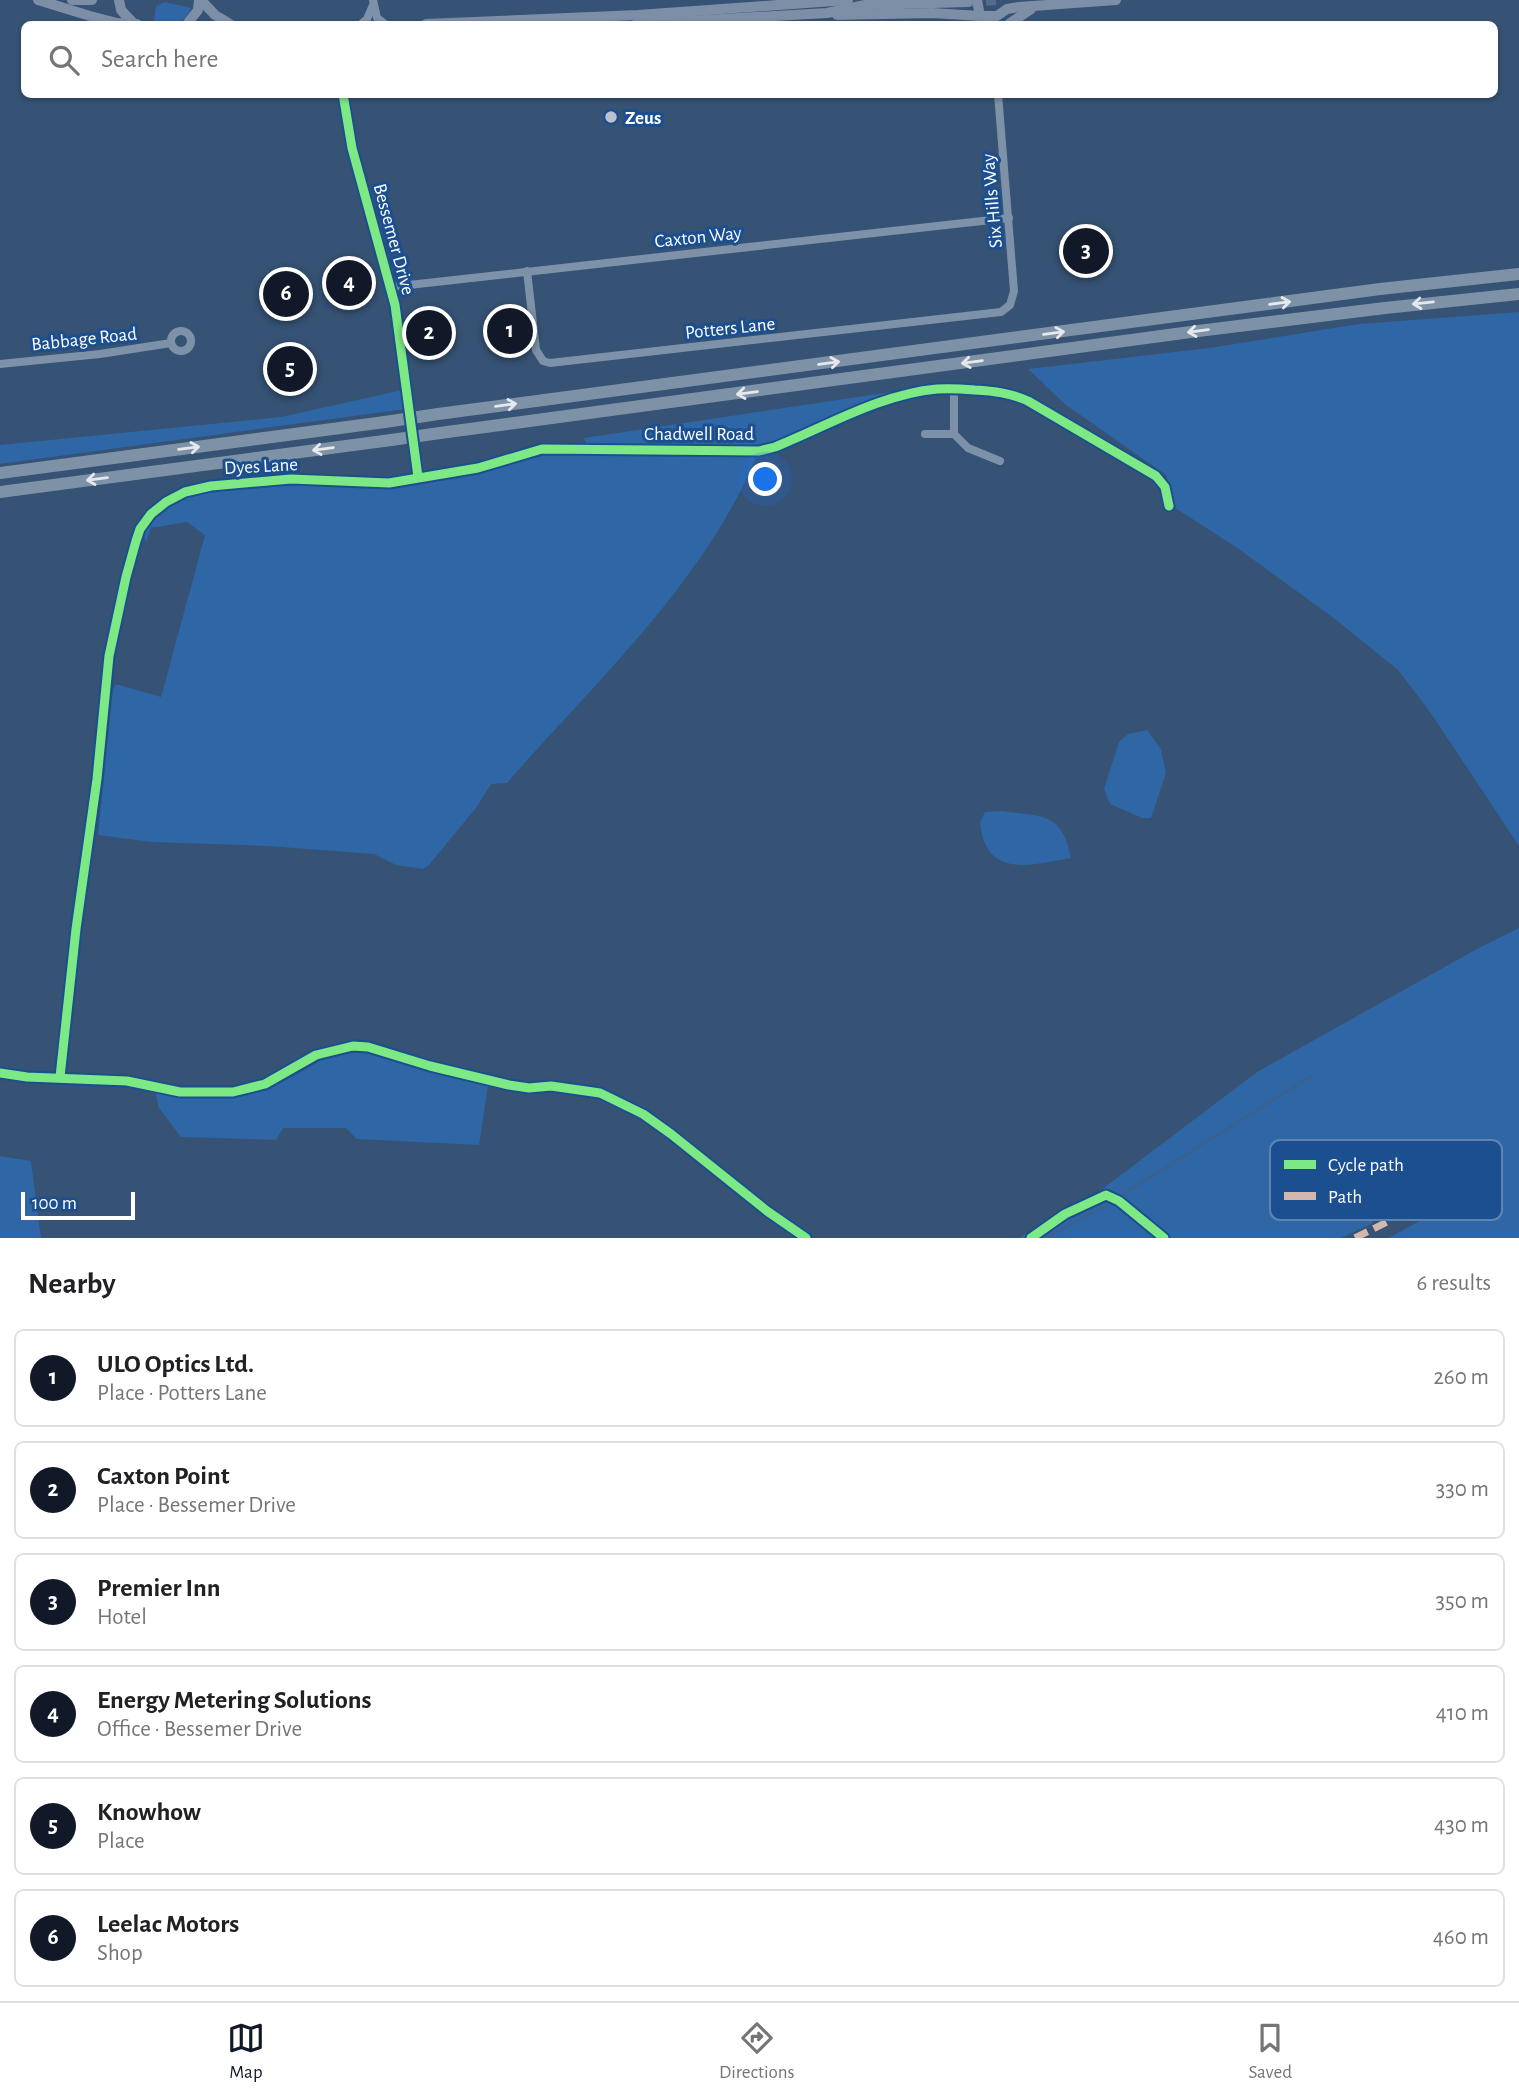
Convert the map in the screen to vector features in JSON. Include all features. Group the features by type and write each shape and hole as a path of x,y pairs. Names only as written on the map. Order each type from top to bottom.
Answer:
{"highway":[{"path":"0,473 1380,289 1519,274"},
{"path":"0,492 1385,307 1519,295"}],"main road":[{"path":"38,0 113,21"},
{"path":"72,0 92,0"},
{"path":"119,0 121,10 132,21"},
{"path":"189,21 198,10 200,0"},
{"path":"200,0 225,21"},
{"path":"827,13 932,13 982,20 997,16 1008,5 1034,8 1116,0"},
{"path":"497,21 638,15 845,1 865,5"},
{"path":"687,21 827,13 865,5 973,1 982,20"},
{"path":"1012,21 1034,8"}],"street":[{"path":"365,21 373,3"},
{"path":"373,3 377,18 381,21"},
{"name":"Bessemer Drive","path":"344,98 352,148 391,287 418,477"},
{"name":"Six Hills Way","path":"998,98 1014,291 1010,305"},
{"name":"Caxton Way","path":"391,287 1009,218"},
{"name":"Potters Lane","path":"527,271 536,350 542,360 550,363 995,313 1010,305"},
{"name":"Babbage Road","path":"0,364 100,354 171,343"},
{"path":"954,389 954,434"},
{"name":"Chadwell Road","path":"418,477 478,468 542,449 759,451 785,443 882,401 917,392 954,389 1013,394 1156,475 1169,496 1169,506"},
{"path":"925,434 954,434 968,448 1000,461"},
{"name":"Dyes Lane","path":"135,547 140,529 151,514 185,492 211,486 259,481 291,479 389,483 418,477"}],"shaded area":[{"path":"165,2 191,8 181,21 154,21 156,6"},
{"path":"1519,312 1519,846 1430,712 1398,670 1335,619 1236,547 1175,508 1166,475 1066,405 1028,369 1209,348 1359,324"},
{"path":"402,390 406,409 0,464 0,445 281,417"},
{"path":"891,392 891,396 762,446 586,443 584,438"},
{"path":"568,452 724,453 753,456 755,460 733,506 706,549 644,631 507,783 491,784 476,808 428,866 423,869 396,865 374,854 267,846 151,842 98,835 113,689 116,684 161,697 205,535 187,522 151,528 146,542 144,532 147,524 170,502 197,492 231,485 305,481 406,483 448,479"},
{"path":"1147,730 1161,749 1166,773 1151,818 1142,818 1110,804 1104,789 1119,742 1128,734"},
{"path":"1002,811 1039,816 1056,824 1067,843 1071,858 1024,865 1001,861 985,844 980,822 985,812"},
{"path":"1519,928 1519,1238 1389,1238 1421,1220 1502,1220 1502,1140 1270,1140 1270,1220 1372,1220 1373,1223 1341,1238 1019,1238 1097,1193 1257,1072"},
{"path":"352,1048 370,1049 488,1086 479,1145 357,1139 346,1128 283,1128 276,1140 181,1137 159,1108 155,1090 210,1096 252,1093 275,1085"},
{"path":"0,1156 31,1161 41,1238 0,1238"}],"waterway":[{"path":"1122,1195 1311,1076"},
{"path":"1045,1238 1112,1202"}],"tunnel":[{"path":"971,2 996,0"}],"marked path":[{"path":"1355,1238 1387,1222"}],"cycle path":[{"path":"344,98 352,148 395,305 418,477"},
{"path":"60,1077 76,929 97,779 109,656 126,577 140,529 151,514 185,492 211,486 291,479 389,483 478,468 542,449 759,451 775,447 895,397 952,389 995,392 1028,401 1156,476 1165,487 1169,506"},
{"path":"0,1073 27,1077 127,1081 180,1092 233,1092 265,1084 316,1055 353,1046 368,1047 430,1066 509,1085 529,1088 551,1086 600,1093 643,1114 767,1211 806,1238"},
{"path":"1031,1238 1065,1214 1106,1195 1119,1201 1164,1238"}],"place":[{"name":"Zeus","path":"611,117"},
{"name":"Premier Inn","path":"1086,251"},
{"name":"Energy Metering Solutions","path":"349,283"},
{"name":"Leelac Motors","path":"286,294"},
{"name":"ULO Optics Ltd.","path":"510,331"},
{"name":"Caxton Point","path":"429,333"},
{"name":"Knowhow","path":"290,369"}]}
